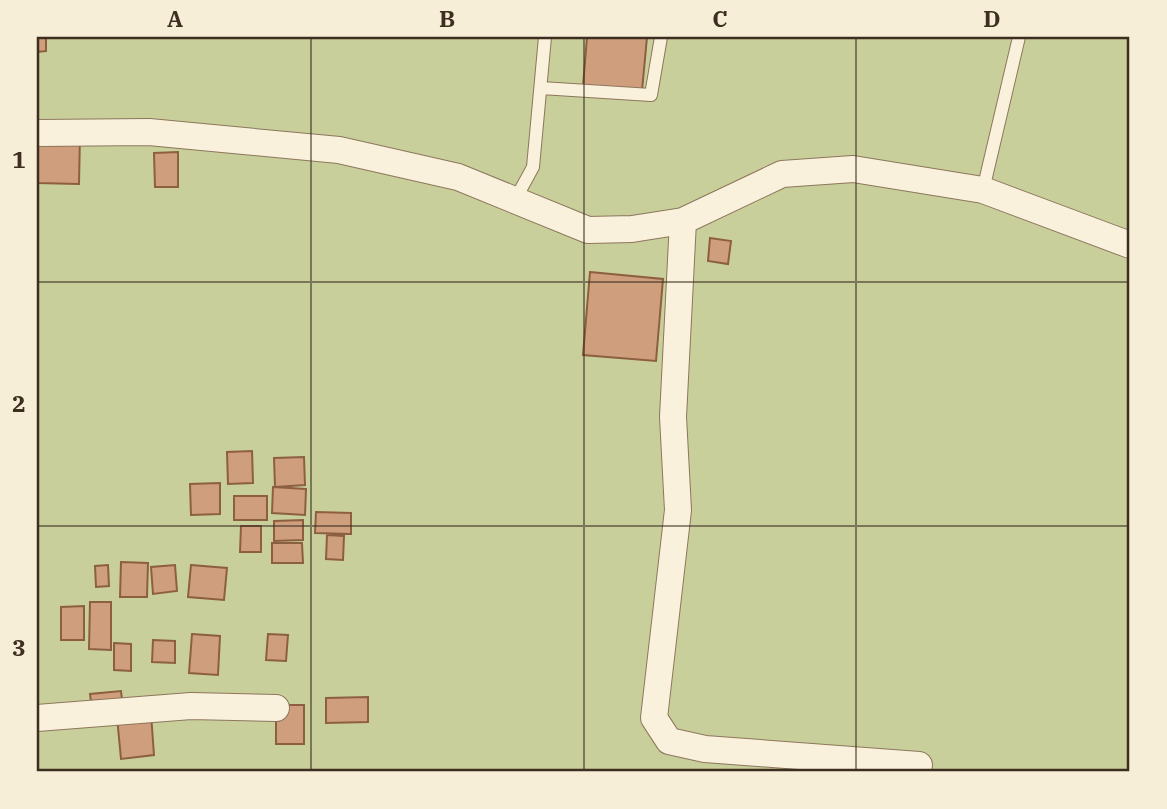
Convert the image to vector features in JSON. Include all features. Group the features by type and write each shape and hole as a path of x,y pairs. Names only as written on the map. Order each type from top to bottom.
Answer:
{"street":[{"path":"37,133 149,132 340,150 458,177 588,230 632,229 682,221 782,174 853,169 983,190 1130,244"},
{"path":"682,221 673,417 678,510 654,718 669,741 705,749 919,765 918,772"},
{"path":"37,718 191,706 276,708"}],"lane":[{"path":"515,200 533,167 545,37"},
{"path":"541,88 650,95 661,37"},
{"path":"983,190 1020,37"}],"green space":[{"path":"37,37 1130,37 1130,772 37,772"}],"building":[{"path":"37,37 46,37 46,51 37,52"},
{"path":"587,37 647,37 642,91 583,86"},
{"path":"38,133 80,134 79,184 37,183"},
{"path":"178,152 178,187 155,187 154,153"},
{"path":"710,238 731,241 728,264 708,261"},
{"path":"590,272 663,279 656,361 583,355"},
{"path":"252,451 253,483 228,484 227,452"},
{"path":"304,457 305,485 275,487 274,458"},
{"path":"220,483 220,514 191,515 190,484"},
{"path":"273,487 306,489 305,515 272,513"},
{"path":"234,496 267,496 267,520 234,520"},
{"path":"316,512 351,513 351,534 315,533"},
{"path":"303,520 303,540 274,541 274,521"},
{"path":"241,526 261,526 261,552 240,552"},
{"path":"327,535 344,536 343,560 326,559"},
{"path":"272,543 302,543 303,563 272,563"},
{"path":"121,562 148,563 147,597 120,597"},
{"path":"108,565 109,586 96,587 95,566"},
{"path":"175,565 177,591 153,594 151,567"},
{"path":"191,565 227,568 224,600 188,597"},
{"path":"90,602 111,602 111,650 89,649"},
{"path":"84,606 84,640 61,640 61,607"},
{"path":"192,634 220,636 218,675 189,673"},
{"path":"268,634 288,635 286,661 266,660"},
{"path":"153,640 175,641 175,663 152,662"},
{"path":"114,643 131,644 131,671 114,670"},
{"path":"121,691 123,708 92,711 90,694"},
{"path":"368,697 368,722 326,723 326,698"},
{"path":"276,705 304,705 304,744 276,744"},
{"path":"151,714 154,755 121,759 117,717"}]}
